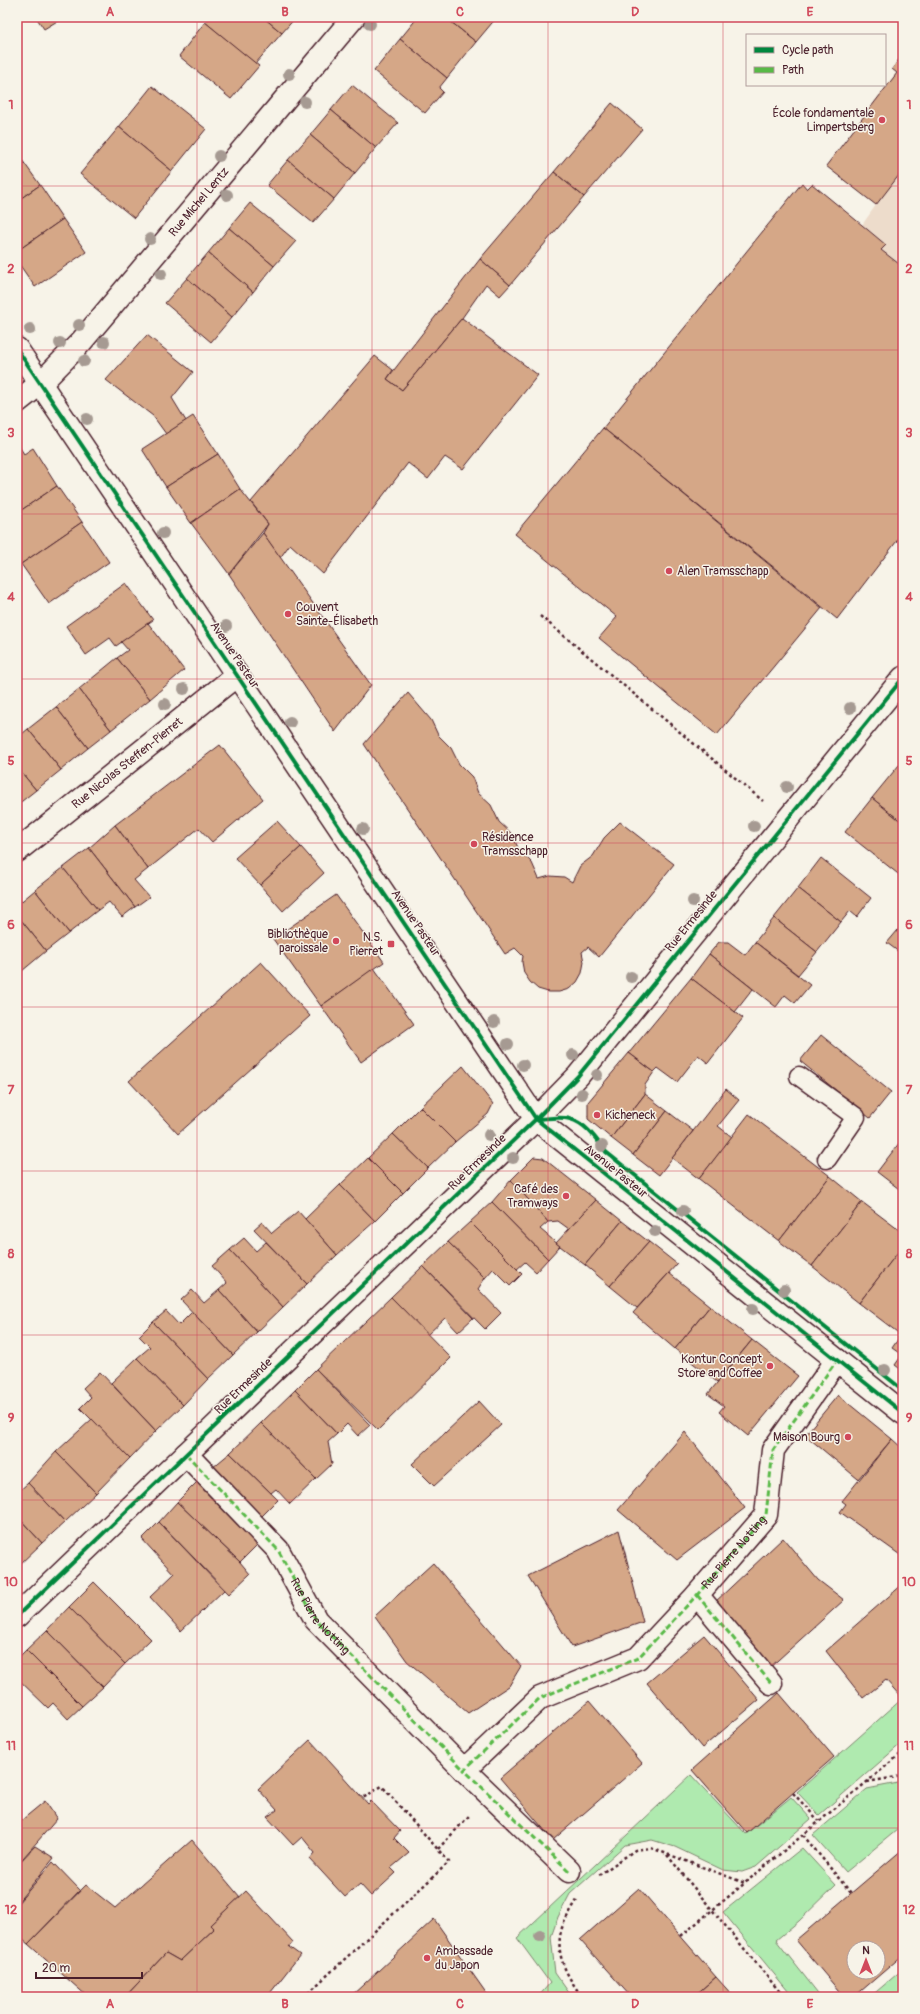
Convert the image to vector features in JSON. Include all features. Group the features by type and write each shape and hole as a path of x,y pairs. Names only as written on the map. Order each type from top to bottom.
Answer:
{"street":[{"name":"Rue Michel Lentz","path":"17,402 41,383 81,342 354,17"},
{"name":"Avenue Pasteur","path":"17,349 536,1119 903,1413"},
{"name":"Rue Nicolas Steffen-Pierret","path":"17,851 237,675"},
{"name":"Rue Ermesinde","path":"17,1616 536,1119 578,1076 903,678"},
{"name":"Rue Pierre Notting","path":"464,1770 540,1698 638,1658 697,1595 766,1515 772,1450 837,1360"},
{"name":"Rue Pierre Notting","path":"186,1454 278,1550 316,1620 464,1770 569,1871"},
{"name":"Rue Pierre Notting","path":"697,1595 771,1683"}],"lane":[{"path":"799,1076 856,1117 827,1159"}],"path":[{"path":"540,616 763,801"},
{"path":"681,1936 903,1752"},
{"path":"867,1782 903,1776"},
{"path":"304,1997 449,1862 382,1786 363,1798"},
{"path":"793,1792 820,1821"},
{"path":"438,1849 490,1794"},
{"path":"803,1835 851,1893"},
{"path":"598,1877 602,1871 635,1850 651,1848 745,1883"},
{"path":"666,1854 784,1997"},
{"path":"578,1898 561,1930 559,1955 567,1975 582,1997"}],"shaded area":[{"name":"École fondamentale Limpertsberg","path":"903,54 903,267 881,250 885,244 862,225 876,205 826,166 896,73 892,69"}],"green space":[{"path":"903,1698 903,1742 819,1815 797,1792"},
{"path":"691,1775 746,1834 791,1797 811,1819 756,1867 742,1872 723,1870 675,1847 652,1840 625,1845 570,1894 558,1917 551,1937 555,1973 572,1997 538,1997 550,1983 517,1938"},
{"path":"903,1782 903,1825 846,1872 813,1835 867,1789"},
{"path":"802,1848 836,1885 799,1921 776,1940 821,1997 793,1997 723,1912"},
{"path":"903,1969 903,1997 870,1997"}],"building":[{"path":"36,17 57,17 59,20 44,29"},
{"path":"209,17 263,17 282,33 255,64 205,22"},
{"path":"263,17 296,17 282,33"},
{"path":"418,17 445,17 476,42 447,78 400,39"},
{"path":"445,17 497,17 476,42"},
{"path":"205,22 259,66 231,99 179,56"},
{"path":"400,39 447,78 439,88 443,92 425,113 374,71"},
{"name":"École fondamentale Limpertsberg","path":"903,54 903,170 876,205 826,166 897,73 892,69"},
{"path":"352,85 398,123 376,148 331,110"},
{"path":"152,86 206,129 172,171 119,127"},
{"path":"612,103 642,129 584,197 554,172"},
{"path":"331,110 376,148 355,173 310,135"},
{"path":"119,127 172,171 134,218 80,174"},
{"path":"310,135 355,173 334,199 288,160"},
{"path":"17,153 40,185 17,201"},
{"path":"288,160 334,199 313,223 267,185"},
{"path":"554,172 584,197 510,285 480,259"},
{"name":"Alen Tramsschapp","path":"802,183 807,189 812,184 862,225 886,245 881,250 903,267 903,533 837,619 603,428"},
{"path":"40,185 63,219 17,251 17,201"},
{"path":"250,203 296,241 274,266 229,228"},
{"path":"63,219 86,252 35,287 17,261 17,251"},
{"path":"229,228 274,266 253,292 208,253"},
{"path":"208,253 253,292 232,317 187,278"},
{"path":"480,259 510,285 500,296 486,284 462,318 402,390 387,379"},
{"path":"187,278 232,317 211,342 165,303"},
{"path":"462,318 538,375 463,469 445,457 428,479 408,463 323,574 290,544 280,558 263,533 268,524 251,502 375,356 393,370 387,379 402,390"},
{"path":"147,335 193,372 172,398 186,421 166,434 153,416 106,380"},
{"path":"193,416 218,454 166,487 142,449"},
{"name":"Alen Tramsschapp","path":"603,428 822,608 717,735 599,638 617,617 515,534"},
{"path":"17,443 24,454 33,448 57,486 17,513"},
{"path":"218,454 240,489 191,523 166,487"},
{"path":"57,486 82,522 21,564 17,558 17,513"},
{"path":"240,489 268,524 229,574 191,523"},
{"path":"82,522 109,562 49,604 21,564"},
{"name":"Couvent Sainte-Élisabeth","path":"263,533 371,685 335,732 229,574"},
{"path":"126,583 153,620 116,646 110,638 86,655 66,626"},
{"path":"148,623 184,670 150,699 117,658 128,650 121,642"},
{"path":"117,658 150,699 111,730 79,689"},
{"path":"79,689 111,730 88,748 56,707"},
{"name":"Résidence Tramsschapp","path":"408,693 431,720 438,735 451,748 459,764 472,777 478,793 491,805 499,822 512,834 519,850 532,863 539,879 550,876 564,877 572,882 580,866 593,856 604,838 620,822 674,864 599,957 588,947 582,952 584,962 582,973 577,982 569,989 559,992 548,992 538,989 530,982 524,973 522,962 523,956 515,948 505,954 364,744"},
{"path":"56,707 88,748 61,770 28,729"},
{"path":"28,729 61,770 36,790 17,767 17,738"},
{"path":"220,745 263,799 212,842 199,828 148,869 115,825"},
{"path":"899,765 903,768 903,823 872,798"},
{"path":"17,767 36,790 17,805"},
{"path":"872,798 903,823 902,877 845,832"},
{"path":"277,821 301,847 260,885 235,858"},
{"path":"115,825 148,869 134,880 149,897 135,907 89,848"},
{"path":"301,847 324,873 283,911 260,885"},
{"path":"89,848 135,907 122,917 109,902 98,910 63,868"},
{"path":"821,858 871,898 857,917 850,911 841,922 798,888"},
{"path":"63,868 98,910 69,933 35,890"},
{"path":"798,888 841,922 817,952 774,918"},
{"path":"35,890 69,933 46,951 17,915 17,905"},
{"path":"336,895 384,962 321,1006 273,939"},
{"path":"17,915 46,951 22,971 17,966"},
{"path":"774,918 817,952 798,975 755,942"},
{"path":"903,924 903,955 887,943"},
{"path":"719,942 728,942 745,955 755,942 810,985 795,1003 785,995 776,1007 709,954"},
{"path":"709,954 753,989 735,1012 691,978"},
{"path":"261,962 310,1016 178,1134 129,1081"},
{"path":"374,968 414,1024 361,1062 321,1006"},
{"path":"691,978 743,1018 708,1063 698,1055 677,1082 658,1068 654,1072 629,1053"},
{"path":"821,1035 891,1092 870,1118 800,1061"},
{"path":"629,1053 654,1072 645,1085 645,1094 611,1138 588,1119 588,1102"},
{"path":"463,1066 493,1104 488,1114 455,1142 420,1107"},
{"path":"726,1089 739,1100 718,1126 732,1137 699,1179 672,1158"},
{"path":"645,1094 667,1111 633,1155 611,1138"},
{"path":"420,1107 455,1142 428,1168 393,1134"},
{"path":"667,1111 693,1131 659,1175 633,1155"},
{"path":"749,1114 830,1176 779,1241 699,1179"},
{"path":"393,1134 428,1168 403,1193 368,1158"},
{"path":"903,1138 903,1192 877,1172"},
{"path":"534,1157 543,1158 596,1200 569,1229 558,1221 548,1222 511,1180"},
{"path":"368,1158 403,1193 375,1221 340,1185"},
{"path":"830,1176 862,1202 812,1266 779,1241"},
{"path":"511,1180 548,1222 540,1229 560,1246 548,1259 492,1202"},
{"path":"340,1185 375,1221 337,1255 305,1219"},
{"path":"596,1200 622,1221 585,1265 556,1243"},
{"path":"492,1202 548,1259 536,1272 525,1262 516,1270 470,1222"},
{"path":"862,1202 903,1233 903,1246 859,1303 812,1266"},
{"path":"298,1211 337,1255 307,1284 254,1229 262,1222 272,1233"},
{"path":"622,1221 649,1242 610,1286 585,1265"},
{"path":"470,1222 522,1274 510,1286 493,1269 485,1278 448,1242"},
{"path":"244,1238 256,1251 266,1242 307,1284 283,1307 230,1250"},
{"path":"448,1242 485,1278 478,1289 501,1313 485,1329 423,1266"},
{"path":"649,1242 677,1264 637,1308 610,1286"},
{"path":"902,1247 903,1371 895,1365 902,1355 892,1348 901,1335 859,1303"},
{"path":"230,1250 283,1307 257,1332 219,1290 227,1283 212,1266"},
{"path":"423,1266 473,1318 458,1332 445,1318 427,1335 391,1297"},
{"path":"669,1273 710,1306 675,1349 633,1313"},
{"path":"192,1290 204,1303 219,1290 257,1332 233,1355 181,1300"},
{"path":"391,1297 451,1358 378,1430 316,1369"},
{"path":"710,1306 752,1340 717,1382 675,1349"},
{"path":"166,1311 179,1325 192,1312 233,1355 208,1379 153,1322"},
{"path":"153,1322 208,1379 183,1405 137,1358 150,1347 139,1336"},
{"path":"752,1340 798,1376 748,1436 719,1412 724,1406 708,1394"},
{"path":"137,1358 183,1405 156,1431 111,1383"},
{"path":"316,1369 370,1425 358,1436 347,1424 337,1434 295,1390"},
{"path":"100,1372 156,1431 130,1458 80,1408 91,1397 83,1388"},
{"path":"295,1390 337,1434 328,1442 332,1464 316,1479 261,1423"},
{"name":"Maison Bourg","path":"838,1395 892,1439 858,1479 805,1435"},
{"path":"479,1401 501,1425 434,1486 412,1464"},
{"path":"92,1419 130,1458 96,1493 56,1452"},
{"path":"261,1423 316,1479 290,1504 276,1489 271,1493 230,1453"},
{"path":"685,1432 745,1508 677,1560 618,1510"},
{"path":"892,1439 903,1449 903,1557 840,1512 846,1504 842,1501"},
{"path":"56,1452 96,1493 65,1522 28,1483"},
{"path":"230,1453 278,1500 261,1517 206,1473"},
{"path":"199,1480 257,1545 240,1562 177,1502"},
{"path":"28,1483 65,1522 42,1543 17,1516 17,1493"},
{"path":"177,1502 240,1562 250,1574 229,1594 159,1522"},
{"path":"17,1516 42,1543 18,1566 17,1564"},
{"path":"159,1522 224,1590 181,1631 150,1597 174,1574 142,1539"},
{"path":"619,1530 643,1622 572,1647 528,1576"},
{"path":"783,1538 818,1580 844,1600 767,1670 714,1603"},
{"path":"433,1563 521,1666 509,1686 468,1713 407,1661 375,1616"},
{"path":"94,1582 151,1639 125,1664 69,1607"},
{"path":"903,1584 903,1695 901,1697 886,1680 863,1698 826,1651"},
{"path":"69,1607 125,1664 103,1687 47,1630"},
{"path":"47,1630 103,1687 82,1706 26,1650"},
{"path":"704,1635 759,1700 702,1748 647,1683"},
{"path":"26,1650 82,1706 68,1719 53,1703 48,1708 17,1678 17,1659"},
{"path":"779,1693 834,1757 747,1833 692,1770"},
{"path":"589,1701 642,1763 553,1840 500,1778"},
{"path":"310,1740 368,1804 371,1801 400,1831 394,1838 409,1853 391,1868 396,1873 371,1896 360,1884 345,1897 310,1859 315,1853 302,1837 293,1845 267,1817 277,1810 258,1789"},
{"path":"45,1801 57,1819 17,1865 17,1824"},
{"path":"192,1840 240,1897 210,1925 214,1929 180,1961 166,1953 125,1997 88,1997 28,1944 86,1885 115,1908"},
{"path":"35,1846 54,1858 17,1903 17,1865"},
{"path":"903,1849 903,1955 886,1970 886,1940 846,1940 846,1980 874,1980 854,1997 844,1997 796,1940"},
{"path":"53,1862 80,1890 28,1944 17,1935 17,1904"},
{"path":"639,1888 716,1977 693,1997 631,1997 580,1940"},
{"path":"246,1891 293,1942 289,1947 300,1955 267,1997 125,1997 166,1953 180,1961 214,1929 210,1925"},
{"name":"Ambassade du Japon","path":"434,1919 489,1997 350,1997"},
{"path":"716,1977 734,1997 693,1997"}],"marked path":[{"path":"569,1871 464,1770 540,1698 638,1658 697,1595 766,1515 773,1450 837,1360"},
{"path":"186,1454 278,1550 316,1620 464,1770"},
{"path":"697,1595 771,1683"}],"cycle path":[{"path":"17,349 536,1119 903,1413"},
{"path":"17,1616 536,1119 578,1076 903,678"},
{"path":"536,1119 566,1118 581,1124 591,1132 606,1152 903,1390"}],"place":[{"name":"École fondamentale Limpertsberg","path":"882,120"},
{"name":"Alen Tramsschapp","path":"669,571"},
{"name":"Couvent Sainte-Élisabeth","path":"288,614"},
{"name":"Résidence Tramsschapp","path":"474,844"},
{"name":"Bibliothèque paroissale","path":"336,941"},
{"name":"N.S. Pierret","path":"391,944"},
{"name":"Kicheneck","path":"597,1115"},
{"name":"Café des Tramways","path":"566,1196"},
{"name":"Kontur Concept Store and Coffee","path":"770,1366"},
{"name":"Maison Bourg","path":"848,1437"},
{"name":"Ambassade du Japon","path":"427,1958"}]}
